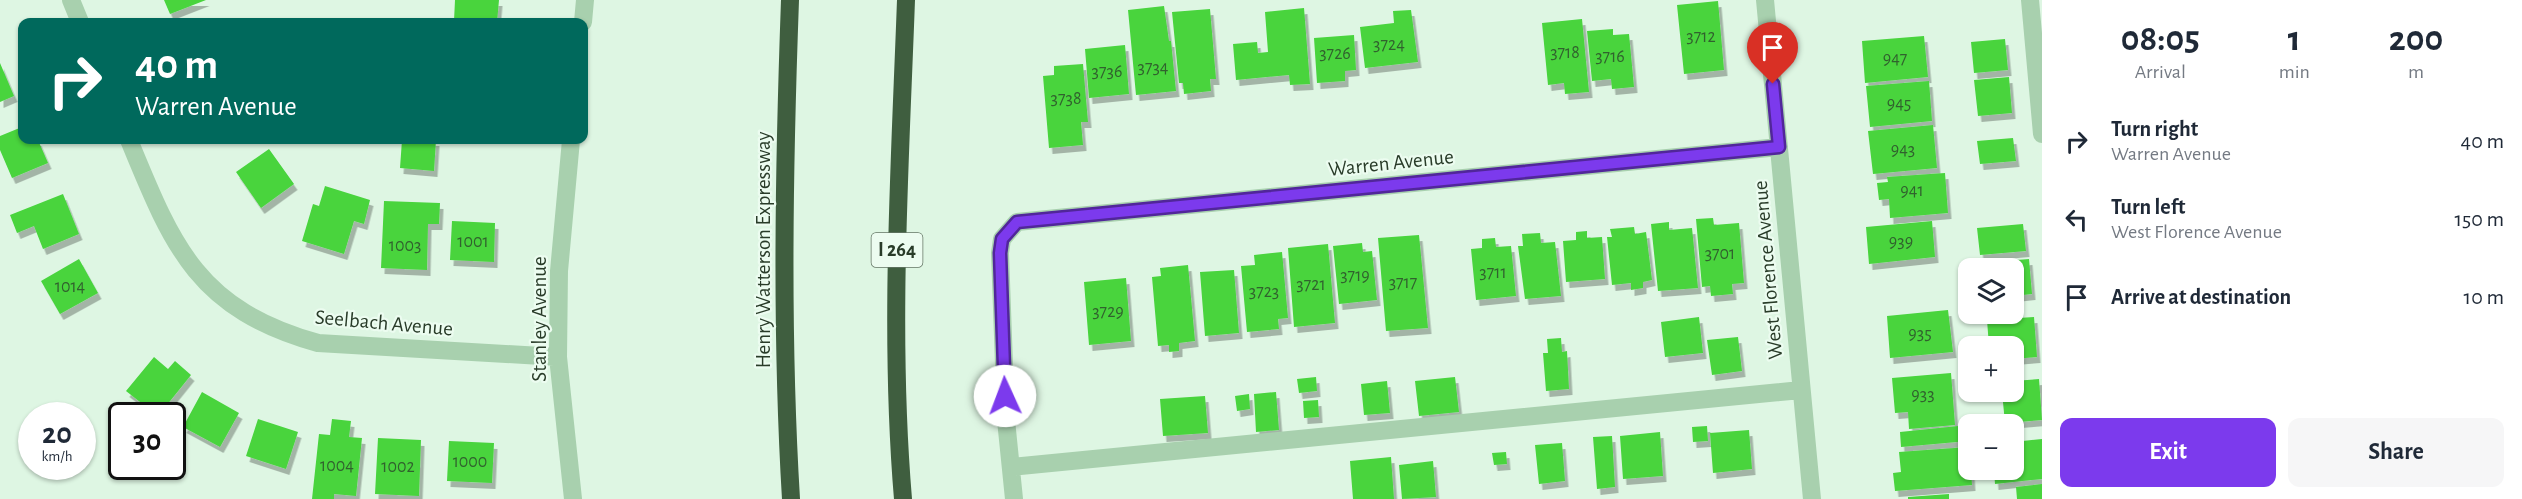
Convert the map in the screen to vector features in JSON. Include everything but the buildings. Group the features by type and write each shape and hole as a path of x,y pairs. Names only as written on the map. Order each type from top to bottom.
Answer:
{"highway":[{"name":"Henry Watterson Expressway","path":"790,0 784,153 784,307 791,499"},
{"name":"I 264","path":"903,499 898,410 897,255 906,0"}],"street":[{"path":"71,0 78,18"},
{"path":"583,18 585,0"},
{"name":"West Florence Avenue","path":"1766,0 1812,499"},
{"path":"2030,0 2042,134"},
{"name":"Seelbach Avenue","path":"131,144 172,238 196,272 231,304 258,321 288,334 318,343 558,357"},
{"name":"Stanley Avenue","path":"571,144 558,271 558,357 573,499"},
{"name":"Warren Avenue","path":"1011,467 1006,420 1000,253 1002,239 1017,222 1779,147"},
{"path":"1014,499 1011,467 1801,390"}],"route":[{"path":"1005,396 1000,253 1002,239 1017,222 1779,147 1773,84"}]}
